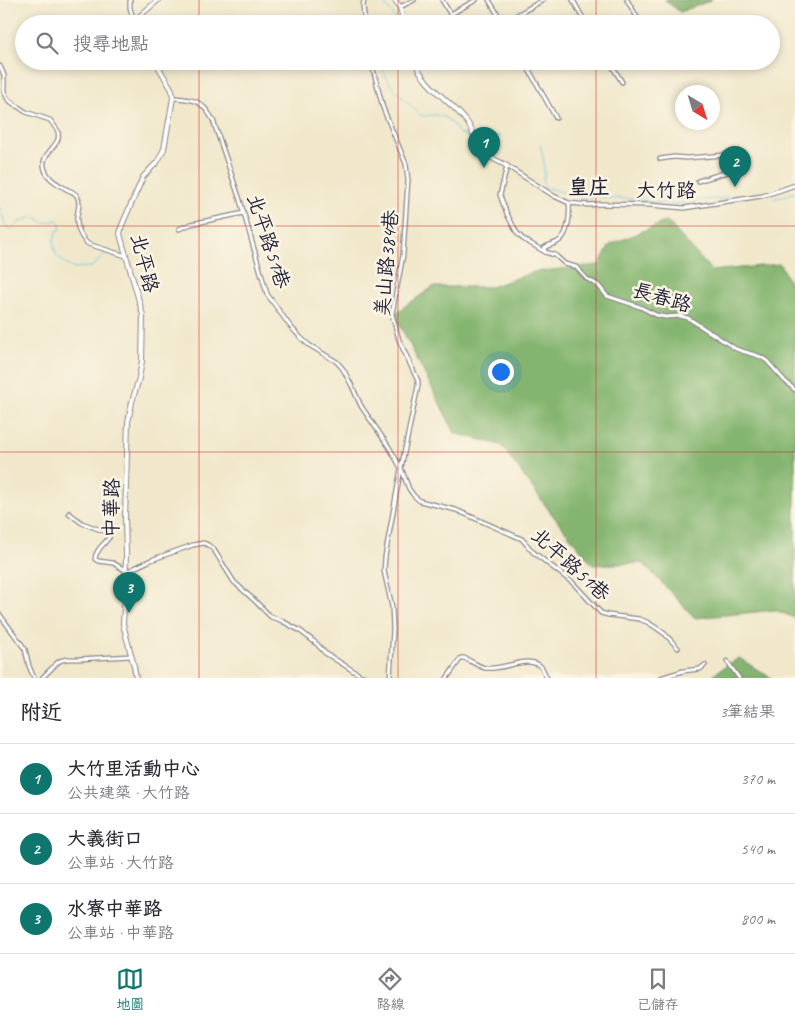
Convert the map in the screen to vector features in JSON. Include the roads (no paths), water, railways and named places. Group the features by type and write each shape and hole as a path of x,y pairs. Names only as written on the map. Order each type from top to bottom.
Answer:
{"street":[{"path":"130,0 132,15"},
{"path":"142,15 158,0"},
{"path":"364,0 364,15"},
{"path":"396,0 402,15"},
{"path":"400,7 414,0"},
{"path":"442,0 451,14 476,0"},
{"path":"489,0 498,15"},
{"path":"517,15 542,0"},
{"path":"573,0 581,15"},
{"path":"627,0 635,15"},
{"path":"0,66 4,75 4,91 7,98 26,112 50,120 58,131 58,139 45,158 44,168 53,181 78,197 77,219 83,240 88,244 126,256"},
{"path":"160,70 172,90 173,98"},
{"name":"美山路384巷","path":"372,70 383,108 406,164 408,180 404,255 392,314 399,340 418,381 418,386 401,468"},
{"name":"大竹路","path":"419,70 441,97 467,122 486,154 554,196 569,203 684,208 762,196 795,185"},
{"path":"529,70 556,118"},
{"path":"615,70 622,82"},
{"name":"北平路51巷","path":"173,98 196,101 202,104 208,111 213,120 244,213 267,294 301,338 337,362 352,386 361,406 401,468 409,490 420,502 456,510 522,539 533,552 573,583 601,613 647,622 665,634 678,648"},
{"name":"北平路","path":"143,338 143,315 120,234 122,225 143,177 158,161 164,149 173,98"},
{"path":"660,159 737,154"},
{"name":"長春路","path":"507,166 500,195 507,214 523,240 545,252 555,255 565,264 576,267 587,279 598,285 607,296 640,307 656,315 688,318 736,348 761,356 795,390"},
{"path":"698,181 737,169"},
{"path":"545,252 544,248 547,245 560,241 564,236 570,218 569,203"},
{"path":"179,229 191,224 244,213"},
{"name":"中華路","path":"136,678 122,624 126,570 125,518 128,422 139,378 143,338"},
{"path":"390,678 393,629 392,607 384,571 401,468"},
{"path":"69,513 82,523 109,533 110,536 98,551 95,560 113,563 126,570 133,569 151,560 193,545 208,544 214,550 234,582 270,617 299,630 326,653 360,675 369,678"},
{"path":"0,615 25,649 34,678"},
{"path":"42,678 58,662 68,658 131,656"},
{"path":"447,678 461,658 464,658 484,668 496,668 523,663 538,664 543,668 548,678"},
{"path":"727,661 739,678"},
{"path":"660,678 683,671 700,669 705,665"}],"waterway":[{"path":"380,0 393,15"},
{"path":"383,70 390,83 400,95 422,116 435,115 444,117 451,122 459,133 468,137 472,136"},
{"path":"476,135 502,136"},
{"path":"540,145 544,164 543,183 547,188 584,198 595,196 675,204 748,196"},
{"path":"774,199 795,192"},
{"path":"0,207 5,225 9,229 12,229 19,222 33,217 38,218 44,223 57,220 61,229 57,231 54,247 57,256 73,268 92,267 106,253"}],"place":[{"name":"大竹里活動中心","path":"484,168"},
{"name":"大義街口","path":"735,187"},
{"name":"水寮中華路","path":"129,613"}],"district":[{"name":"皇庄","path":"589,187"}]}
